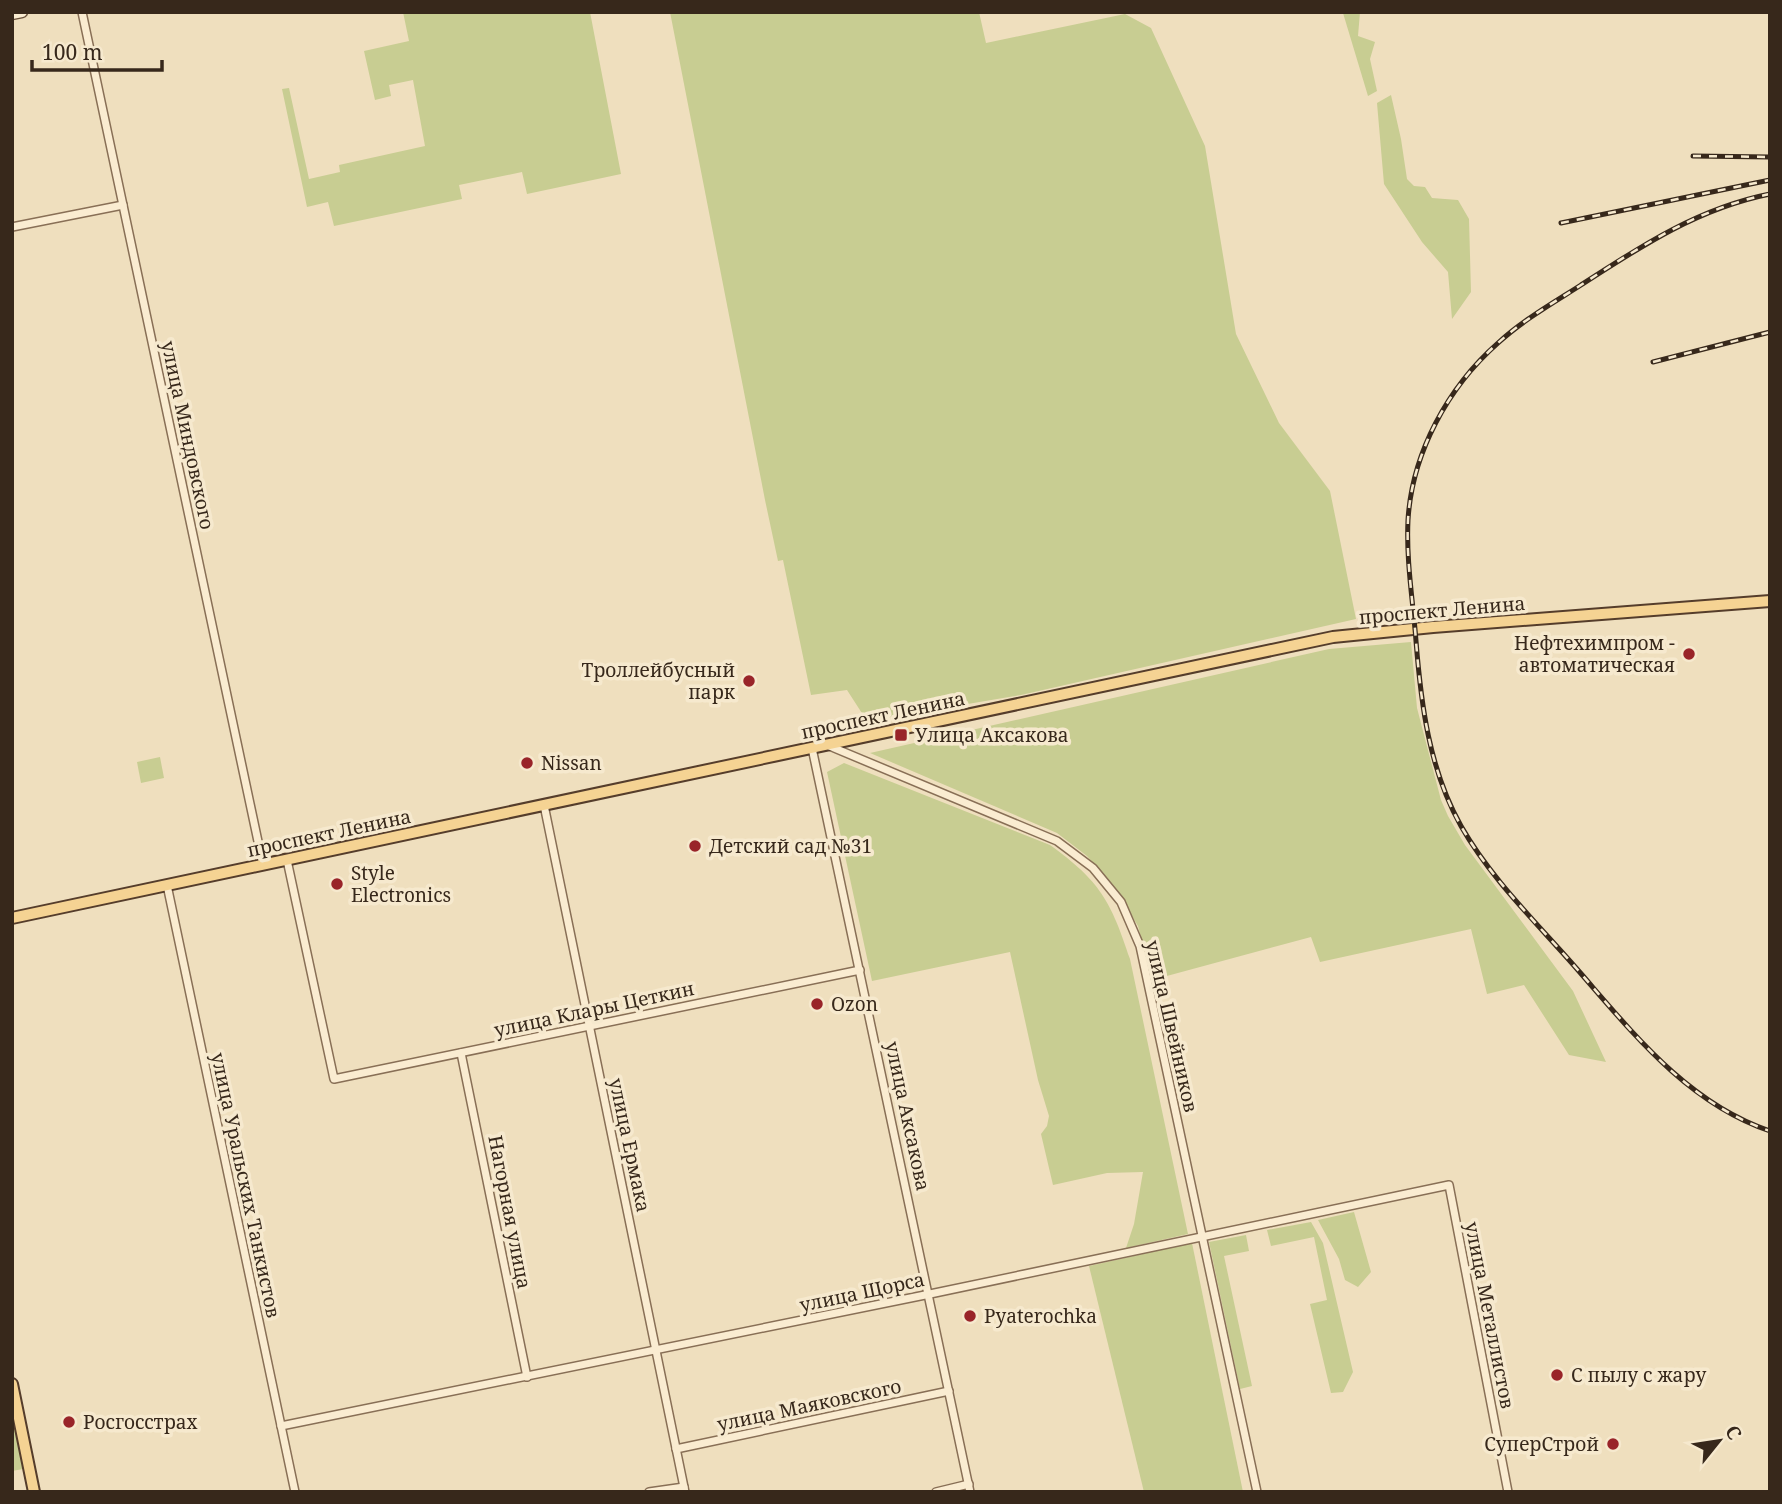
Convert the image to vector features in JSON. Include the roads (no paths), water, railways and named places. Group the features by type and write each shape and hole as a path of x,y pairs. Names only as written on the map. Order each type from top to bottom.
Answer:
{"main road":[{"name":"проспект Ленина","path":"12,918 1333,637 1770,601"},
{"path":"12,1384 34,1492"}],"street":[{"path":"12,14 22,12"},
{"name":"улица Миндовского","path":"82,12 263,865"},
{"path":"12,227 123,205"},
{"name":"улица Швейников","path":"826,745 1057,841 1093,868 1121,902 1140,946 1257,1492"},
{"name":"улица Аксакова","path":"813,748 969,1488"},
{"name":"улица Ермака","path":"544,805 684,1489"},
{"name":"улица Клары Цеткин","path":"287,860 334,1079 860,970"},
{"name":"улица Уральских Танкистов","path":"166,886 295,1492"},
{"name":"Нагорная улица","path":"461,1053 527,1377"},
{"name":"улица Щорса","path":"281,1426 1449,1185"},
{"name":"улица Металлистов","path":"1449,1185 1508,1492"},
{"name":"улица Маяковского","path":"676,1450 949,1391"},
{"path":"936,1492 969,1488"},
{"path":"649,1492 684,1489"}],"railway":[{"path":"1693,156 1770,157"},
{"path":"1561,223 1770,180"},
{"path":"1770,194 1719,209 1671,230 1538,312 1498,343 1463,380 1436,423 1417,470 1408,520 1410,581 1428,736 1441,782 1461,826 1486,864 1515,900 1640,1041 1687,1084 1713,1103 1740,1119 1770,1131"},
{"path":"1653,362 1770,332"}],"place":[{"name":"Нефтехимпром - автоматическая","path":"1689,654"},
{"name":"Троллейбусный парк","path":"749,681"},
{"name":"Улица Аксакова","path":"901,735"},
{"name":"Nissan","path":"527,763"},
{"name":"Детский сад №31","path":"695,846"},
{"name":"Style Electronics","path":"337,884"},
{"name":"Ozon","path":"817,1004"},
{"name":"Pyaterochka","path":"970,1316"},
{"name":"С пылу с жару","path":"1557,1375"},
{"name":"Росгосстрах","path":"69,1422"},
{"name":"СуперСтрой","path":"1613,1444"}]}
